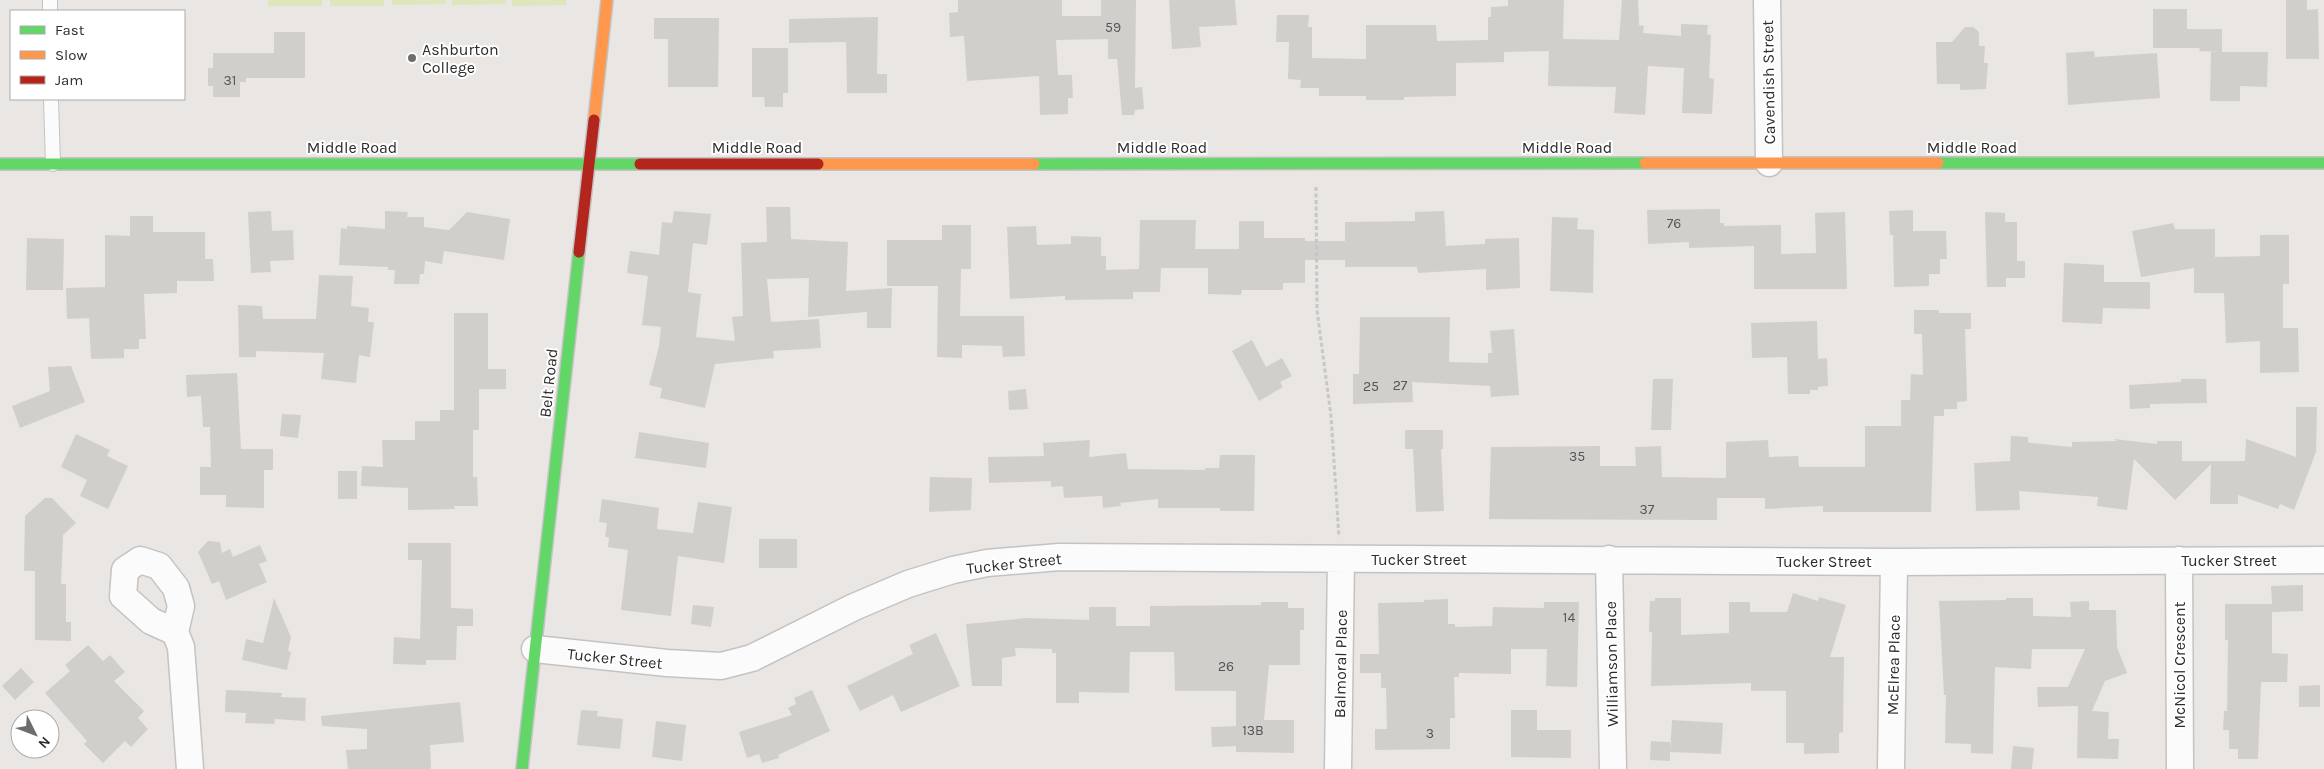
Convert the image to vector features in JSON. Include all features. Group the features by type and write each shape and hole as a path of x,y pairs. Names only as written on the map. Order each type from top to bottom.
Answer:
{"street":[{"name":"Belt Road","path":"522,769 607,0"},
{"name":"Cavendish Street","path":"1767,0 1769,163"},
{"name":"Middle Road","path":"0,164 2324,163"},
{"name":"Tucker Street","path":"535,649 667,663 721,666 752,658 854,607 908,584 953,570 987,563 1059,557 1894,562 2324,560"},
{"name":"Balmoral Place","path":"1338,769 1341,559"},
{"name":"Williamson Place","path":"1608,559 1613,769"},
{"name":"McNicol Crescent","path":"2179,560 2180,769"},
{"name":"McElrea Place","path":"1892,769 1894,562"},
{"path":"174,632 182,647 190,769"}],"lane":[{"path":"52,100 53,164"}],"path":[{"path":"1316,163 1317,310 1331,416 1341,559"}],"green space":[{"path":"268,0 322,0 322,6 268,6"},
{"path":"330,0 384,0 384,6 330,6"},
{"path":"392,0 446,0 446,4 392,5"},
{"path":"452,0 506,0 506,4 452,5"},
{"path":"512,0 566,0 566,5 512,6"}],"building":[{"path":"958,0 1062,0 1062,16 1101,16 1101,0 1136,0 1135,88 1142,87 1144,109 1135,110 1134,115 1122,115 1117,59 1108,59 1108,39 1056,40 1058,75 1072,75 1073,98 1068,98 1068,114 1040,115 1039,76 967,81 964,36 950,37 949,13 958,12"},
{"path":"1169,0 1235,0 1237,25 1199,27 1201,47 1172,49"},
{"path":"1508,0 1564,0 1563,39 1619,40 1622,0 1638,0 1639,25 1644,26 1643,33 1681,36 1681,24 1708,25 1707,34 1711,35 1709,78 1714,79 1712,114 1682,113 1684,68 1648,66 1645,115 1614,113 1616,87 1548,86 1549,51 1504,52 1504,62 1456,63 1456,96 1404,97 1404,100 1366,100 1366,96 1319,96 1319,88 1300,88 1301,80 1288,79 1289,42 1276,42 1277,15 1309,15 1308,27 1312,27 1312,58 1366,59 1366,25 1436,25 1437,41 1488,40 1488,17 1491,17 1491,7 1508,6"},
{"path":"2286,0 2307,0 2307,10 2318,9 2319,59 2286,59"},
{"path":"2153,9 2187,9 2187,29 2222,29 2222,52 2199,51 2200,48 2153,48"},
{"path":"878,17 877,74 887,74 887,93 847,93 846,42 789,43 789,19"},
{"path":"654,18 719,18 718,87 668,87 668,39 654,39"},
{"path":"1965,27 1973,27 1979,32 1979,46 1985,46 1984,63 1988,63 1986,89 1960,90 1960,84 1937,84 1936,42 1952,42"},
{"path":"274,32 305,32 305,78 246,78 246,82 240,82 240,97 213,97 213,86 208,86 208,68 213,68 213,53 274,53"},
{"path":"752,48 788,48 788,93 783,93 783,107 765,107 764,97 752,97"},
{"path":"2094,51 2095,57 2157,53 2160,98 2068,105 2066,53"},
{"path":"2211,52 2268,52 2267,87 2240,86 2240,101 2210,101"},
{"path":"766,207 790,207 791,239 848,242 846,291 892,288 891,328 867,328 867,312 808,317 809,278 767,279 771,322 819,319 821,348 773,351 774,358 715,364 705,408 660,398 662,388 649,385 659,346 661,327 642,325 648,276 627,273 630,251 659,255 662,222 672,223 674,211 711,214 707,245 693,243 688,292 701,294 696,337 735,341 732,317 743,316 741,243 767,242"},
{"path":"1720,209 1720,223 1724,223 1724,226 1781,225 1781,254 1816,253 1815,213 1845,212 1847,289 1754,289 1754,246 1689,248 1689,242 1648,244 1647,210"},
{"path":"1913,210 1913,231 1946,231 1947,259 1940,259 1940,274 1929,274 1929,286 1894,287 1893,235 1890,235 1889,211"},
{"path":"271,211 272,231 293,230 294,260 270,261 271,272 251,273 248,212"},
{"path":"385,211 408,212 407,217 424,217 424,227 449,230 467,212 510,219 504,260 444,251 442,264 425,261 424,274 420,274 419,284 394,284 395,270 388,270 388,267 339,265 341,228 347,229 347,226 385,229"},
{"path":"1444,211 1446,246 1485,244 1485,239 1519,238 1520,288 1486,290 1486,269 1418,273 1417,267 1345,267 1345,260 1305,260 1305,283 1283,283 1283,290 1242,290 1241,295 1208,294 1208,268 1161,268 1160,292 1133,292 1133,299 1065,300 1065,296 1010,299 1007,227 1036,226 1037,245 1071,244 1071,236 1101,237 1101,256 1106,256 1106,270 1139,269 1140,220 1196,220 1195,249 1239,249 1239,221 1264,221 1264,238 1305,238 1305,241 1345,241 1345,222 1415,221 1415,212"},
{"path":"1985,212 2005,213 2005,222 2017,222 2017,261 2025,261 2025,278 2006,278 2006,287 1987,287"},
{"path":"130,216 153,216 153,232 205,232 205,259 213,259 214,281 177,281 177,293 144,294 146,339 139,339 139,349 124,349 124,358 91,359 89,318 67,319 66,288 105,287 105,235 130,236"},
{"path":"1552,217 1578,218 1577,229 1594,230 1593,293 1550,291"},
{"path":"2173,223 2175,229 2215,229 2215,257 2260,256 2260,235 2289,235 2289,284 2283,284 2283,328 2298,328 2299,372 2260,373 2260,341 2226,343 2224,293 2194,293 2194,268 2141,277 2132,231"},
{"path":"942,225 971,225 971,269 961,269 960,316 1024,316 1025,356 1003,357 1002,346 962,345 962,358 937,357 938,286 887,286 887,240 942,240"},
{"path":"27,238 64,239 63,290 26,290"},
{"path":"2064,263 2104,265 2104,282 2150,282 2150,309 2103,308 2102,324 2062,322"},
{"path":"319,275 353,276 351,306 369,308 368,322 374,322 370,357 359,355 356,383 321,379 324,353 256,351 256,357 239,357 238,305 262,306 263,319 316,319"},
{"path":"1914,310 1939,310 1939,313 1971,313 1971,329 1965,329 1967,401 1957,402 1957,409 1944,409 1944,416 1934,416 1931,512 1823,512 1823,506 1765,509 1765,498 1717,498 1717,520 1489,519 1491,447 1600,446 1600,466 1636,466 1635,447 1661,446 1662,477 1726,478 1726,442 1768,440 1769,457 1798,456 1799,467 1865,467 1865,426 1901,426 1901,400 1910,400 1911,374 1923,375 1922,334 1914,334"},
{"path":"454,313 488,313 488,369 506,369 506,389 479,389 479,430 473,430 473,477 477,477 478,506 454,506 455,509 408,510 408,488 361,486 362,466 383,467 382,440 415,440 415,421 440,421 440,410 454,410"},
{"path":"1360,317 1450,317 1449,362 1488,363 1488,353 1492,353 1490,331 1514,329 1519,395 1491,397 1490,386 1412,382 1413,402 1353,404 1353,374 1359,374"},
{"path":"1817,321 1818,359 1827,358 1828,386 1818,387 1818,390 1810,390 1810,394 1788,394 1787,357 1752,358 1751,323"},
{"path":"1252,340 1266,367 1282,358 1292,376 1280,382 1283,387 1259,401 1232,351"},
{"path":"71,366 85,402 20,428 12,406 50,391 48,367"},
{"path":"237,373 241,449 273,449 273,470 264,470 264,508 226,507 226,495 200,495 200,467 211,467 210,427 203,427 201,396 187,397 186,375"},
{"path":"1653,379 1673,379 1671,430 1651,430"},
{"path":"2181,379 2206,379 2207,403 2150,404 2150,408 2130,409 2129,385 2181,382"},
{"path":"1026,389 1028,409 1009,410 1008,391"},
{"path":"2296,407 2317,407 2316,452 2294,510 2280,504 2278,509 2238,495 2238,504 2210,504 2211,464 2175,500 2134,459 2127,510 2097,506 2098,497 2019,491 2020,510 1976,511 1974,463 2010,461 2011,436 2028,437 2028,442 2031,443 2072,447 2072,442 2117,441 2114,439 2157,444 2157,441 2182,441 2182,461 2245,461 2246,439 2296,457"},
{"path":"282,414 301,415 298,438 280,436"},
{"path":"1405,430 1443,430 1443,449 1441,449 1444,511 1416,512 1413,449 1405,449"},
{"path":"639,432 709,443 706,468 635,458"},
{"path":"76,434 110,450 107,456 128,466 108,509 80,496 87,480 61,467"},
{"path":"1090,440 1089,457 1126,453 1128,469 1205,470 1205,468 1219,468 1220,455 1255,455 1254,511 1220,511 1220,508 1158,508 1158,499 1120,503 1121,506 1103,508 1102,496 1064,498 1063,486 1051,487 1051,481 989,483 988,457 1044,456 1043,443"},
{"path":"338,471 357,471 357,499 338,499"},
{"path":"930,477 972,478 971,510 929,512"},
{"path":"45,498 52,498 76,523 63,535 61,584 66,584 66,622 71,622 71,641 35,640 35,571 24,571 25,516"},
{"path":"602,499 659,508 657,529 693,533 698,502 732,507 724,563 678,556 671,616 621,610 628,550 608,547 609,537 605,537 607,523 599,522"},
{"path":"759,539 797,539 797,568 759,568"},
{"path":"208,541 220,542 222,553 230,549 233,557 260,545 267,561 259,564 267,582 226,600 219,581 212,584 198,552"},
{"path":"408,543 451,543 451,608 473,609 473,626 457,626 456,660 426,660 426,665 393,664 394,637 420,639 422,560 408,560"},
{"path":"2303,585 2303,611 2272,612 2272,653 2288,654 2287,682 2261,682 2258,759 2238,759 2238,749 2229,749 2229,730 2223,730 2224,711 2227,711 2228,640 2225,640 2225,604 2272,604 2271,586"},
{"path":"1793,593 1818,601 1819,597 1846,605 1830,657 1844,657 1843,732 1839,733 1839,753 1804,754 1804,743 1786,743 1786,691 1751,691 1751,683 1651,686 1652,632 1649,632 1650,601 1655,601 1655,598 1681,598 1681,635 1729,633 1729,602 1750,602 1750,612 1787,612"},
{"path":"274,598 291,637 288,651 291,652 287,670 242,660 246,639 263,643"},
{"path":"2006,598 2033,598 2033,616 2071,617 2070,602 2089,601 2089,610 2116,610 2117,647 2127,673 2105,681 2092,711 2109,712 2108,739 2119,739 2118,759 2077,758 2078,706 2038,707 2037,687 2068,687 2085,649 2032,649 2031,669 1995,667 1993,754 1971,753 1971,744 1945,743 1946,695 1944,695 1939,601 2006,600"},
{"path":"1448,599 1448,624 1455,624 1455,627 1492,626 1493,607 1544,608 1544,602 1579,602 1577,687 1546,686 1547,649 1511,649 1511,674 1459,673 1459,677 1454,677 1455,718 1450,718 1450,749 1375,750 1375,729 1387,729 1386,688 1381,688 1381,673 1360,673 1360,654 1379,654 1378,603 1424,602 1424,600"},
{"path":"1261,602 1288,602 1288,608 1304,608 1304,630 1300,630 1300,665 1269,665 1264,720 1294,720 1294,753 1236,752 1236,746 1212,747 1211,727 1236,726 1236,691 1175,691 1174,652 1130,652 1129,693 1079,692 1079,703 1056,703 1056,653 1052,653 1052,649 1015,648 1016,656 1002,658 1002,686 972,686 966,624 1027,618 1089,620 1089,607 1116,607 1116,626 1150,626 1150,606 1261,605"},
{"path":"693,605 714,607 711,627 691,624"},
{"path":"936,633 960,686 901,712 893,695 860,711 847,686 913,654 909,645"},
{"path":"88,645 103,661 110,655 125,672 114,681 144,711 138,718 148,729 131,747 125,741 103,763 84,744 87,741 45,693 70,671 65,665"},
{"path":"21,668 34,682 15,700 2,686"},
{"path":"2320,685 2320,707 2299,707 2299,686"},
{"path":"226,690 282,693 281,697 306,698 305,721 275,719 274,724 245,723 246,713 225,712"},
{"path":"812,690 830,731 778,755 779,758 762,763 759,754 747,758 739,732 792,715 788,708 796,704 794,698"},
{"path":"460,702 464,742 430,745 431,769 348,769 346,750 367,749 367,729 322,726 321,716"},
{"path":"581,710 598,711 597,716 623,719 620,749 577,745"},
{"path":"1511,710 1537,710 1537,730 1571,730 1571,758 1511,757"},
{"path":"1672,720 1723,723 1721,754 1670,752"},
{"path":"656,721 686,725 682,761 652,757"},
{"path":"1651,741 1670,742 1670,761 1650,760"},
{"path":"2013,746 2034,748 2032,769 2011,769"}],"traffic: fast":[{"path":"1034,164 1645,163"},
{"path":"1938,163 2324,163"},
{"path":"0,164 640,164"},
{"path":"522,769 579,252"}],"traffic: slow":[{"path":"594,120 607,0"},
{"path":"1645,163 1938,163"},
{"path":"818,164 1034,164"}],"traffic: jam":[{"path":"579,252 594,120"},
{"path":"640,164 818,164"}],"place":[{"name":"Ashburton College","path":"412,58"}]}
